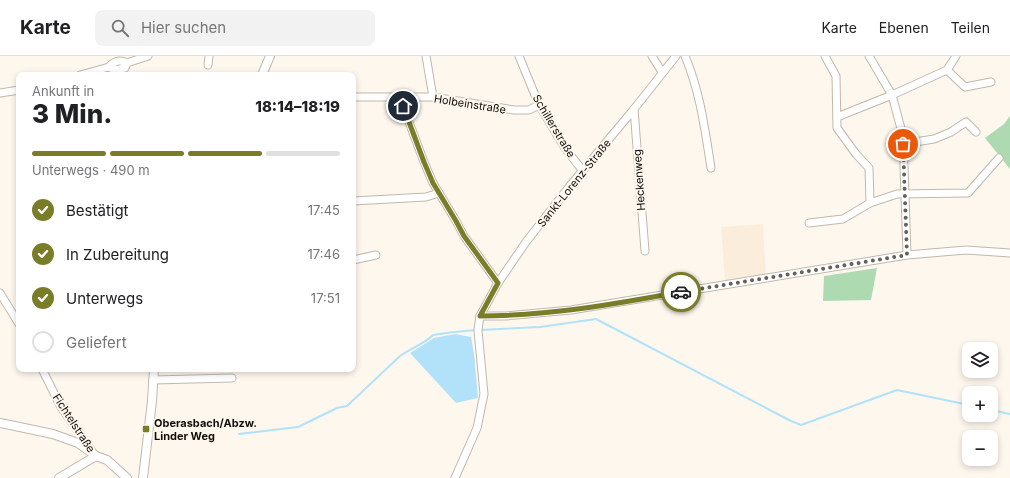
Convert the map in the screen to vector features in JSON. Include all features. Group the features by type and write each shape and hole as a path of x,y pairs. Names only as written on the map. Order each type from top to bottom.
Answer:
{"street":[{"path":"91,72 109,67 115,70 124,68 127,63 148,56"},
{"path":"208,65 209,56"},
{"path":"263,72 270,56"},
{"path":"426,56 433,97"},
{"name":"Schillerstraße","path":"519,56 539,105 565,148 583,171"},
{"path":"652,56 662,72"},
{"name":"Sankt-Lorenz-Straße","path":"480,316 498,283 526,242 676,56"},
{"path":"685,56 699,102 711,168"},
{"path":"825,56 836,76 837,128 856,154 869,168 870,203"},
{"path":"869,56 892,95 901,129 903,144 907,255"},
{"path":"837,117 892,95 947,70 956,56"},
{"path":"947,70 965,88 991,82"},
{"path":"0,93 16,90"},
{"name":"Holbeinstraße","path":"356,96 433,97 514,110 528,110 539,105"},
{"path":"403,96 403,106 427,170 464,236 498,283"},
{"name":"Heckenweg","path":"634,109 645,251"},
{"path":"903,144 934,139 951,132 966,122 976,132"},
{"path":"809,223 842,219 870,203 897,194 968,193 999,158"},
{"path":"356,201 426,197 439,193"},
{"path":"455,478 477,428 484,394 478,330 480,316 506,316 571,310 907,255 966,250 1010,254"},
{"path":"356,259 376,255"},
{"path":"0,293 16,319"},
{"name":"Fichtelstraße","path":"44,372 61,407 96,456"},
{"path":"143,478 149,431 154,372"},
{"path":"153,380 232,378"},
{"path":"0,423 53,434 78,443 96,456 107,460 127,478"},
{"path":"64,477 96,456"}],"shaded area":[{"path":"763,224 766,274 725,281 721,227"}],"green space":[{"path":"1010,116 1010,169 985,138 1004,124"},
{"path":"877,268 871,300 823,301 824,276"}],"water":[{"path":"455,334 471,337 478,398 456,403 410,353 434,338"}],"waterway":[{"path":"480,330 540,327 596,319 801,425 897,390 962,404"},
{"path":"239,434 298,427 337,408 347,406 400,356 426,341 433,335 476,330"},
{"path":"998,411 1010,414"}],"way so far":[{"path":"681,292 907,255 903,144"}],"place":[{"name":"Oberasbach/Abzw. Linder Weg","path":"146,429"}],"route":[{"path":"403,106 433,183 464,236 498,283 480,316 506,316 571,310 681,292"}]}
